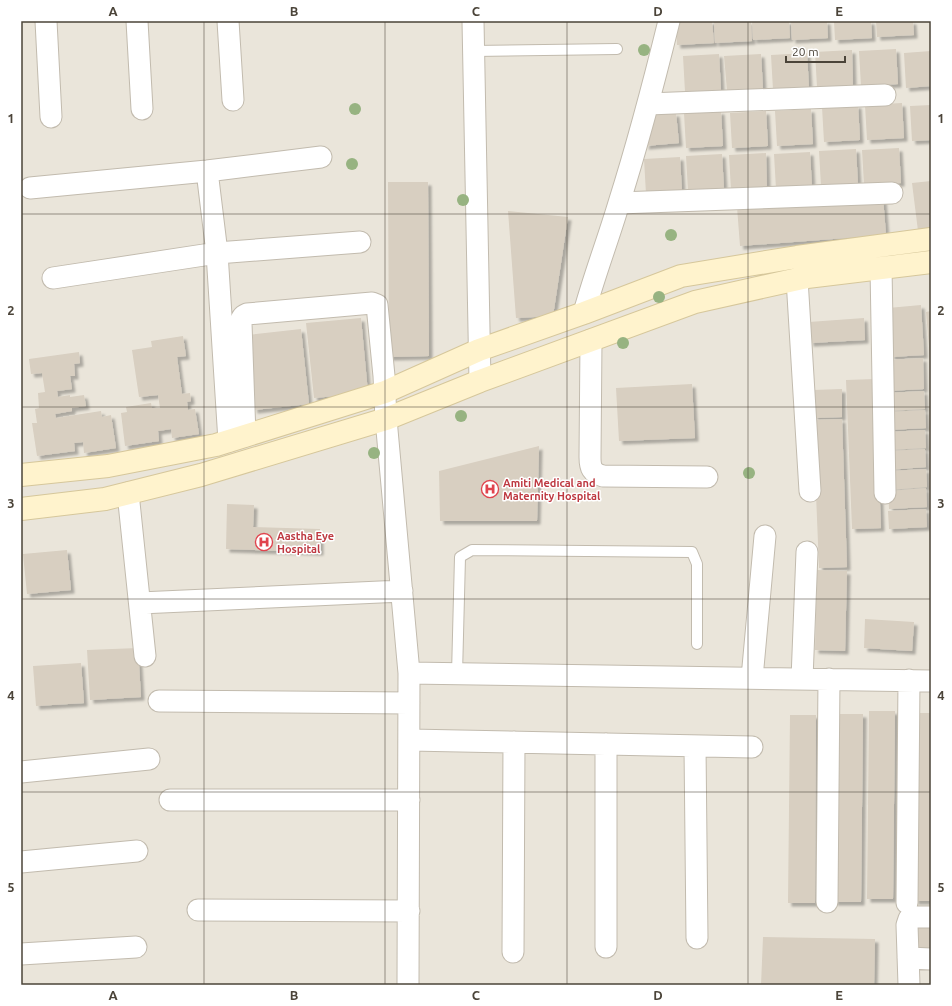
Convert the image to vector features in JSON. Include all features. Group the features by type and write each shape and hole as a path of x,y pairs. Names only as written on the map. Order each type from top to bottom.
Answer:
{"street":[{"path":"46,21 51,117"},
{"path":"137,21 142,109"},
{"path":"228,21 233,100"},
{"path":"473,21 480,381"},
{"path":"584,313 594,277 619,203 648,104 669,21"},
{"path":"648,104 885,95"},
{"path":"30,188 207,171 321,157"},
{"path":"207,171 237,438"},
{"path":"619,203 892,192"},
{"path":"21,475 108,466 216,445 386,392 479,350 584,313 681,276 797,257 931,239"},
{"path":"53,278 217,253 360,242"},
{"path":"21,509 105,499 201,475 386,419 480,381 695,302 797,280 931,262"},
{"path":"881,268 885,493"},
{"path":"797,280 810,491"},
{"path":"237,438 241,319 243,316 247,314 375,303 378,308 386,392 386,419 409,673 410,740 408,985"},
{"path":"591,340 590,464 595,473 603,476 707,477"},
{"path":"128,493 145,656"},
{"path":"752,678 765,536"},
{"path":"802,679 807,552"},
{"path":"140,603 402,591"},
{"path":"409,673 931,681"},
{"path":"827,902 828,679"},
{"path":"907,903 909,680"},
{"path":"159,701 409,702"},
{"path":"410,740 752,747"},
{"path":"513,952 514,742"},
{"path":"606,744 606,947"},
{"path":"695,746 697,938"},
{"path":"21,772 149,759"},
{"path":"170,800 409,800"},
{"path":"21,862 137,851"},
{"path":"198,910 409,911"},
{"path":"909,985 907,925 909,919 914,917 931,917"},
{"path":"21,954 136,946"},
{"path":"908,958 931,959"}],"lane":[{"path":"474,51 617,49"},
{"path":"457,674 460,557 472,550 692,552 697,564 697,644"}],"shaded area":[{"path":"21,21 931,21 931,985 21,985"}],"building":[{"path":"676,21 712,21 714,43 677,45"},
{"path":"714,21 751,21 752,41 715,43"},
{"path":"752,21 789,21 790,38 753,40"},
{"path":"791,21 827,21 828,38 792,40"},
{"path":"834,21 871,21 872,38 835,40"},
{"path":"876,21 913,21 914,35 877,37"},
{"path":"896,49 898,84 861,86 859,51"},
{"path":"852,50 853,85 817,87 815,52"},
{"path":"931,51 931,86 906,88 904,53"},
{"path":"807,53 809,88 773,90 771,55"},
{"path":"719,54 721,90 685,92 683,56"},
{"path":"761,54 763,89 727,91 724,56"},
{"path":"902,103 904,138 867,140 865,105"},
{"path":"858,105 860,140 824,142 822,107"},
{"path":"931,105 931,140 912,141 910,106"},
{"path":"811,109 813,144 777,146 775,111"},
{"path":"721,111 723,146 686,148 684,113"},
{"path":"766,111 768,146 732,148 730,113"},
{"path":"676,113 679,143 645,146 654,115"},
{"path":"899,148 901,183 864,185 862,150"},
{"path":"856,149 858,184 821,186 819,151"},
{"path":"810,152 812,187 776,189 774,154"},
{"path":"766,153 767,188 731,190 729,155"},
{"path":"722,154 724,189 688,191 686,156"},
{"path":"680,157 682,192 646,194 644,159"},
{"path":"931,181 931,229 918,231 912,183"},
{"path":"388,182 428,182 429,356 389,357"},
{"path":"883,197 886,235 740,246 737,207"},
{"path":"508,211 568,217 553,316 516,318"},
{"path":"921,305 924,355 891,357 888,308"},
{"path":"931,311 931,359 930,359 926,312"},
{"path":"361,318 368,393 314,398 306,323"},
{"path":"864,318 865,340 810,343 809,322"},
{"path":"301,329 309,404 254,410 247,335"},
{"path":"183,336 186,356 177,357 182,394 190,393 191,401 187,402 188,410 195,409 199,434 172,438 171,429 158,431 159,441 125,446 121,413 127,412 126,407 151,403 152,408 160,408 158,395 139,397 132,350 152,347 151,341"},
{"path":"79,352 80,363 74,364 75,376 70,376 72,389 57,391 58,397 84,395 86,406 72,408 72,411 55,414 56,418 101,411 102,417 111,415 116,448 84,453 83,442 74,443 75,451 37,456 32,423 37,423 35,409 39,408 38,393 45,392 42,373 31,374 29,359"},
{"path":"923,358 924,389 887,391 886,360"},
{"path":"875,379 881,528 852,529 846,380"},
{"path":"692,384 695,438 619,441 616,388"},
{"path":"842,389 842,417 814,418 813,390"},
{"path":"924,391 925,409 887,411 886,393"},
{"path":"925,410 926,428 888,430 887,412"},
{"path":"842,419 847,567 819,568 813,420"},
{"path":"925,430 926,448 888,450 887,432"},
{"path":"539,446 537,521 440,521 439,471"},
{"path":"925,449 926,467 888,470 887,451"},
{"path":"926,469 927,487 889,490 888,471"},
{"path":"926,488 927,507 889,509 888,491"},
{"path":"227,504 254,505 253,527 320,529 320,552 226,549"},
{"path":"926,509 927,527 889,529 888,511"},
{"path":"67,550 71,590 27,594 23,554"},
{"path":"817,570 847,571 845,651 815,650"},
{"path":"865,619 914,622 912,651 864,648"},
{"path":"138,648 141,697 90,700 87,650"},
{"path":"81,663 84,703 36,706 33,666"},
{"path":"869,711 895,711 893,899 867,899"},
{"path":"916,713 931,713 931,901 915,901"},
{"path":"836,714 863,714 861,902 834,902"},
{"path":"790,715 816,715 815,903 788,903"},
{"path":"917,924 931,924 931,953 917,953"},
{"path":"763,937 875,939 874,985 761,985"}],"place":[{"name":"Amiti Medical and Maternity Hospital","path":"490,489"},
{"name":"Aastha Eye Hospital","path":"264,542"}]}
